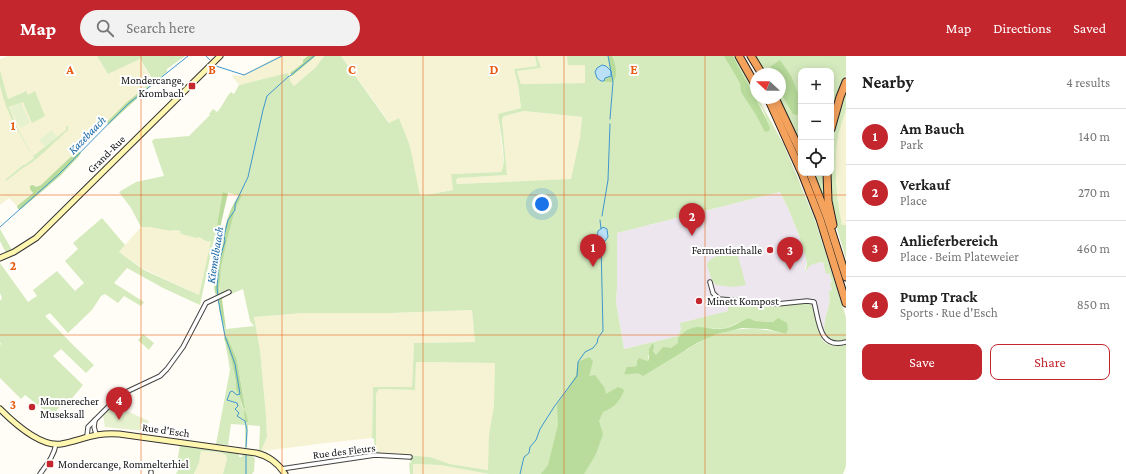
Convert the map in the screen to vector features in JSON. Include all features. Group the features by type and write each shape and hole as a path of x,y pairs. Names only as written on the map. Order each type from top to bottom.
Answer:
{"highway":[{"path":"741,56 750,68"},
{"path":"741,56 750,74"},
{"path":"751,56 758,68"},
{"path":"834,118 846,82"},
{"path":"766,104 791,149"},
{"path":"771,104 798,165"},
{"path":"778,104 798,147"},
{"path":"803,176 822,226 846,303"},
{"path":"811,176 827,217 846,277"},
{"path":"827,176 827,190 831,214 846,269"}],"main road":[{"name":"Grand-Rue","path":"0,258 36,238 220,56"},
{"path":"0,409 26,431 43,441 56,444"},
{"name":"Rue d'Esch","path":"56,444 96,434 118,434 256,453 271,459 285,474"}],"street":[{"path":"710,282 713,292 719,299 777,304 806,301 814,302 823,336 828,341 835,344 846,342"},
{"path":"87,436 88,427 112,402 124,393 160,376 168,370 183,347 206,302 229,292"},
{"path":"95,419 94,427 96,434"},
{"path":"40,474 55,451 56,444"},
{"name":"Rue des Fleurs","path":"281,468 375,455 410,457"}],"shaded area":[{"path":"8,56 97,56 108,74 139,59 153,81 127,102 78,152 70,157 65,164 41,185 36,187 33,192 17,206 9,198 0,205 0,85 12,119 34,158 23,165 5,180 6,181 34,161 68,129 33,156 18,129 9,107 28,95 25,91 8,99 0,70 0,59"},
{"path":"278,56 308,56 303,60 303,63 290,73 292,76 316,56 324,56 316,67 294,86 287,73 239,85 231,75 241,76"},
{"path":"341,56 535,56 537,66 514,69 521,108 498,114 503,156 503,169 501,172 452,174 453,190 419,196 410,146 399,118 390,123"},
{"path":"537,56 573,56 585,65 585,83 521,84 517,71 541,68"},
{"path":"846,108 846,225 842,225 835,176 837,141"},
{"path":"524,111 582,117 578,179 457,184 456,180 458,178 507,175 502,119 504,116"},
{"name":"Minett Kompost","path":"780,192 799,235 807,262 805,268 806,273 807,268 811,264 823,262 826,273 829,273 832,282 832,290 829,291 829,304 824,325 846,339 846,345 835,347 823,340 819,334 813,309 803,303 777,306 723,302 728,307 728,311 681,323 681,329 678,336 624,349 616,302 617,233"},
{"path":"141,227 173,230 212,240 199,295 144,269 119,252"},
{"path":"472,310 475,342 414,343 412,387 373,387 372,438 261,451 267,437 266,415 260,350 254,317 303,313 391,313"},
{"path":"417,362 511,364 489,435 489,470 450,464 430,457 381,453 376,449 376,394 379,389 415,390"},
{"path":"201,451 219,452 226,455 227,459 223,474 194,474 199,463"},
{"path":"412,464 440,465 489,474 413,474"}],"green space":[{"path":"97,56 185,56 167,69 167,72 144,91 142,90 153,80 140,59 108,74"},
{"path":"308,56 316,56 292,76 290,73 303,63 303,60"},
{"path":"324,56 341,56 389,123 399,118 410,146 420,196 453,190 451,174 501,172 504,160 498,114 521,108 514,69 537,66 535,56 537,56 541,68 517,71 521,84 585,83 585,65 568,65 567,56 728,56 750,92 750,104 757,104 766,118 759,104 761,104 784,145 815,220 846,317 846,339 836,341 829,338 824,330 829,302 829,291 832,290 830,283 832,282 829,273 826,274 823,262 811,265 805,274 807,262 799,235 780,192 617,233 616,302 624,349 678,336 681,329 680,323 728,311 728,307 724,307 723,302 777,306 803,303 812,305 823,341 836,346 846,345 846,466 843,474 489,474 440,465 413,464 413,474 410,474 409,463 411,463 409,457 375,455 374,439 372,438 373,387 412,387 414,343 475,342 472,310 391,313 303,313 254,317 260,350 267,437 261,451 259,450 260,426 248,425 247,448 245,448 245,425 231,424 228,445 216,444 230,370 225,341 231,359 236,389 244,410 245,406 237,360 225,339 221,317 226,329 254,326 250,321 243,289 229,295 229,292 220,296 219,293 220,271 226,240 241,196 224,192 200,305 163,288 127,268 114,283 144,302 141,306 124,296 118,303 105,294 101,296 92,310 68,333 50,313 45,316 94,365 86,373 61,349 53,356 83,385 64,408 61,405 52,416 25,395 21,399 0,378 0,301 2,298 0,293 0,263 28,302 37,296 33,290 57,271 75,291 84,283 65,261 78,249 73,243 102,218 125,245 119,252 144,270 199,295 211,241 200,237 197,238 181,234 180,231 141,227 131,208 119,192 136,182 164,176 152,141 154,139 189,136 210,115 209,114 213,109 217,112 229,94 231,92 234,94 239,85 287,73 294,86 316,67","holes":["524,111 582,117 580,138 571,179 457,184 456,180 458,178 507,175 502,119 504,116","749,318 755,321 773,322 786,334 759,329 734,330 710,337 685,351 695,327 724,329","653,351 656,355 641,374 635,373 628,367 637,366 649,360 648,356","416,363 495,363 494,406 489,435 488,470 450,464 430,457 381,453 376,450 376,394 379,389 415,390"]},
{"path":"608,56 612,56 616,69 616,76 613,82 604,81 605,78 611,76"},
{"path":"724,56 733,56 750,88 750,104 758,104 770,128 769,131 765,132 741,92 740,83"},
{"path":"733,56 750,84 750,88"},
{"path":"756,56 846,56 846,75 834,109 834,68 798,68 798,138 781,104 786,104 786,68 763,68"},
{"path":"780,60 786,68 771,68"},
{"path":"786,69 791,76 798,93 798,114 793,114 786,102"},
{"path":"0,70 8,99 26,91 28,95 35,91 45,116 32,123 23,102 9,107 18,129 33,156 66,130 66,126 68,126 68,130 33,162 6,181 5,180 23,165 34,158 14,123 2,95"},
{"path":"142,90 144,92 108,125 107,122 127,102"},
{"path":"846,90 846,109 837,142 836,184 842,225 846,225 846,259 836,225 830,176 834,176 834,132"},
{"path":"21,103 30,123 20,128 10,108"},
{"path":"52,130 57,137 45,147 39,140"},
{"path":"77,151 81,153 60,176 21,209 18,209 17,206 33,193 30,186 33,185 36,187 41,185"},
{"path":"814,176 824,176 825,199"},
{"path":"223,192 228,193 218,237 215,236"},
{"path":"239,195 242,195 235,210 227,239 221,268 219,293 216,295 214,278 218,254 230,212"},
{"path":"0,229 12,250 6,253 0,241"},
{"path":"730,253 738,256 746,285 734,287 716,285 712,281 707,265 708,262 714,257"},
{"path":"226,296 222,299 226,329 220,314 219,298"},
{"path":"749,318 755,321 773,322 778,318 787,323 788,329 786,334 767,329 742,328 717,334 697,343 643,376 636,373 624,374 627,367 637,366 637,361 639,358 647,361 649,360 649,349 652,344 654,345 653,351 656,355 663,347 671,348 678,343 678,338 689,329 699,327 723,329"},
{"path":"143,334 154,343 149,350 138,340"},
{"path":"227,337 237,360 245,407 244,410 236,389 231,359 224,338"},
{"path":"589,357 593,361 589,376 595,375 604,387 606,394 618,387 624,391 616,404 603,412 599,421 603,434 596,454 584,474 541,474 548,465 558,425 557,405 576,375 578,362"},
{"path":"113,405 149,421 145,431 105,427 103,415"},
{"path":"244,410 246,413 248,422 245,422"},
{"path":"180,445 239,453 239,457 242,457 242,454 250,455 255,458 254,471 252,474 223,474 227,459 226,455 219,452 201,451 199,463 194,474 176,474 179,468 176,468"}],"water":[{"path":"602,65 606,66 611,71 611,76 605,78 604,81 597,78 595,72 597,68"},
{"path":"603,227 607,229 608,237 605,241 601,242 597,237 598,231"}],"waterway":[{"name":"Kazebaach","path":"0,227 59,174 128,104 188,56"},
{"name":"Kazebaach","path":"206,56 210,60"},
{"name":"Kazebaach","path":"216,66 244,75 282,56"},
{"name":"Kiemelbaach","path":"290,76 314,56"},
{"path":"608,56 613,82 610,119"},
{"name":"Kiemelbaach","path":"218,296 217,288 219,262 225,241 224,236 228,220 235,210 235,204 248,177 267,96 289,76"},
{"path":"602,216 608,180 610,124"},
{"path":"600,220 601,229"},
{"path":"520,474 524,457 529,453 530,447 536,440 540,429 577,376 578,362 585,352 593,348 603,331 601,242"},
{"name":"Kiemelbaach","path":"218,299 225,336 235,364 240,394 237,395 232,391 230,392 227,400 237,403 238,406 235,409 239,413 237,416 245,421 247,430 246,447"},
{"name":"Kiemelbaach","path":"246,455 246,474"}],"place":[{"name":"Mondercange, Krombach","path":"192,86"},
{"name":"Verkauf","path":"692,236"},
{"name":"Fermentierhalle","path":"770,250"},
{"name":"Am Bauch","path":"593,267"},
{"name":"Anlieferbereich","path":"790,270"},
{"name":"Minett Kompost","path":"699,301"},
{"name":"Monnerecher Museksall","path":"32,407"},
{"name":"Pump Track","path":"119,420"},
{"name":"Mondercange, Rommelterhiel","path":"50,464"}]}
